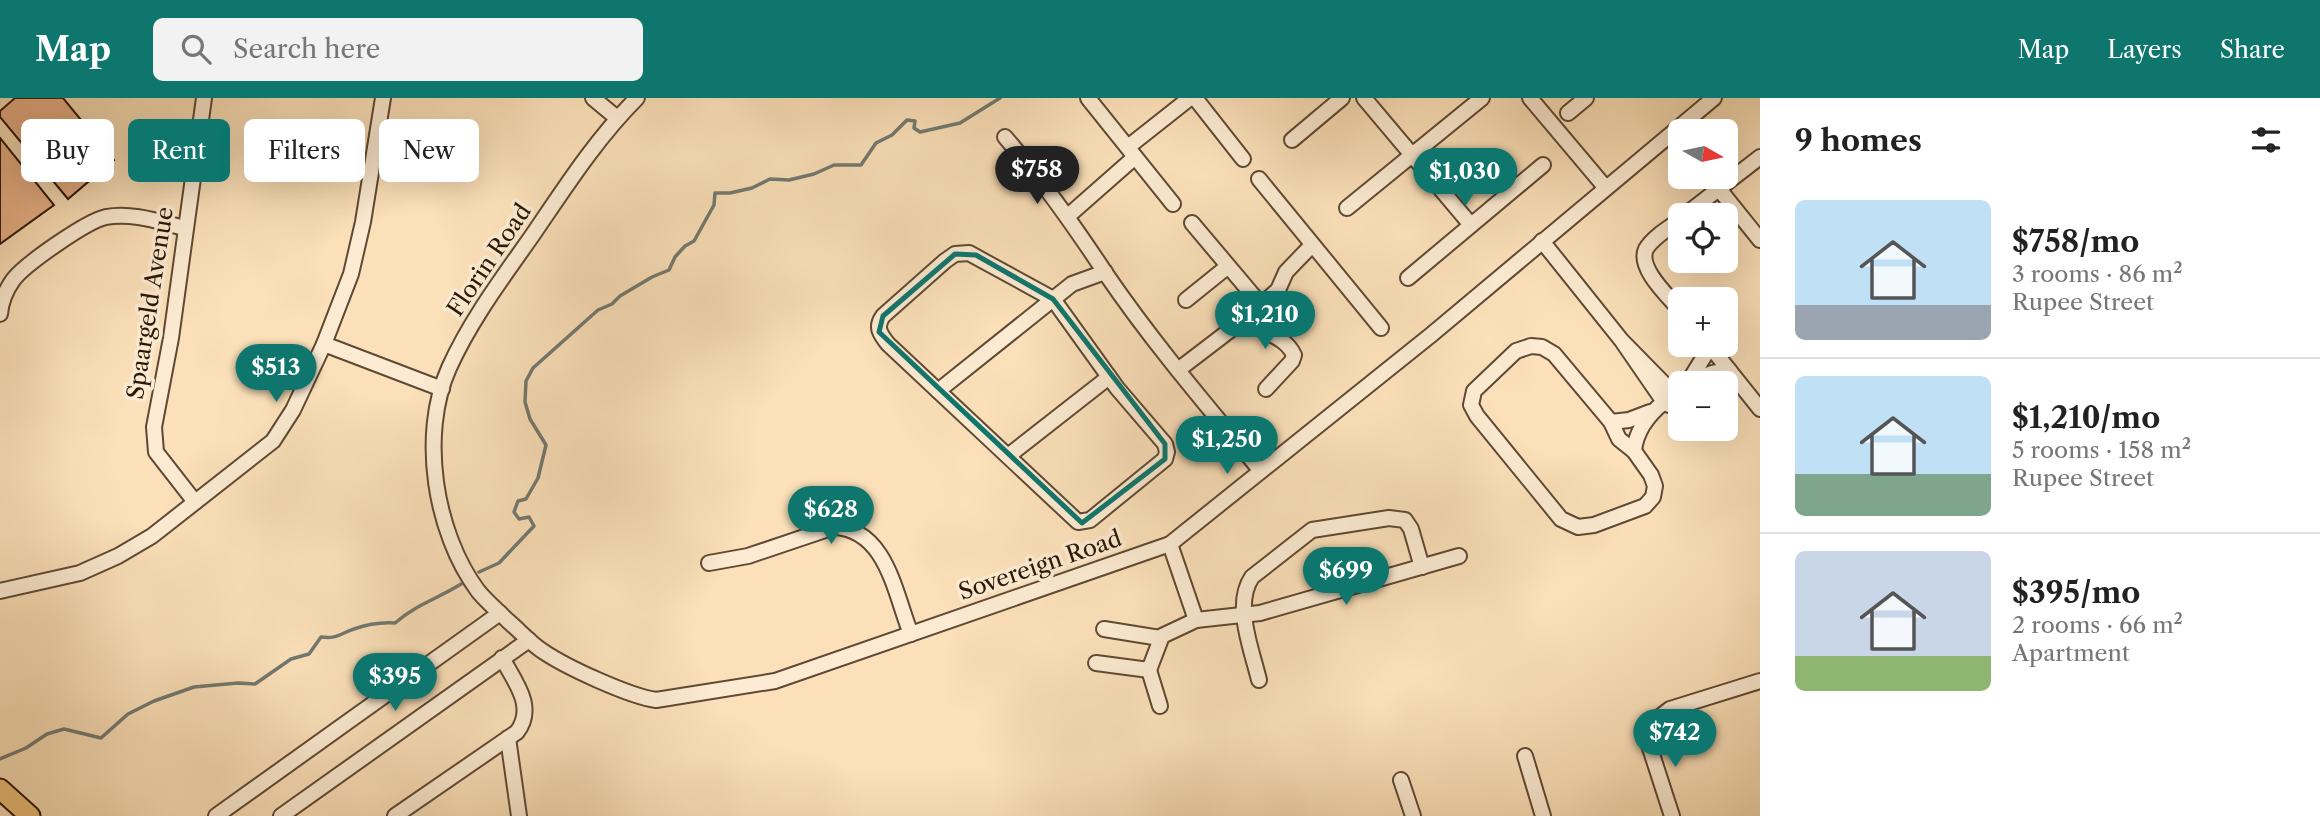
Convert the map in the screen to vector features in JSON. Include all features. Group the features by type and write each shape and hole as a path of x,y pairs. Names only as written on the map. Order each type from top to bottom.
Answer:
{"main road":[{"path":"0,789 30,816"}],"street":[{"name":"Spaargeld Avenue","path":"195,502 156,452 154,427 171,338 204,98"},
{"path":"6,591 80,573 118,556 152,536 273,441 293,410 324,344 351,274 363,222 383,98"},
{"path":"593,98 617,118"},
{"name":"Florin Road","path":"442,390 448,370 468,331 557,199 617,118 637,98"},
{"path":"1088,98 1173,204"},
{"path":"1068,216 1190,98"},
{"path":"1195,98 1243,159"},
{"path":"1292,140 1342,98"},
{"path":"1364,98 1471,225"},
{"path":"1347,208 1482,98"},
{"path":"1530,98 1605,187"},
{"path":"1568,113 1586,98"},
{"name":"Sovereign Road","path":"442,390 435,447 438,498 446,525 468,575 479,592 529,640 545,653 577,669 639,697 656,700 775,681 1170,544 1431,335 1714,98"},
{"path":"1005,137 1068,216 1105,272 1178,370 1261,471"},
{"path":"1738,174 1760,157"},
{"path":"1408,278 1543,165"},
{"path":"1259,179 1381,328"},
{"path":"1700,203 1718,189 1760,240"},
{"path":"0,314 7,290 15,277 83,225 119,216 147,218 185,228"},
{"path":"1192,223 1262,306"},
{"path":"1668,229 1651,242 1644,258 1648,271 1668,295"},
{"path":"1542,240 1622,341 1668,387"},
{"path":"1178,370 1262,306 1278,290 1286,272 1312,245"},
{"path":"969,253 1053,299 1108,377 1165,444 1167,452 1165,459 1083,523 1078,522 888,344 878,327 883,316 945,261 954,254 969,253"},
{"path":"1186,300 1227,267"},
{"path":"939,391 1072,284 1105,272"},
{"path":"1246,318 1261,331 1279,337 1294,355 1292,361 1266,389"},
{"path":"324,344 442,390"},
{"path":"1531,346 1542,347 1554,355 1611,422 1619,439 1634,451 1651,475 1655,486 1653,497 1644,506 1578,527 1561,519 1477,416 1471,405 1471,398 1474,391 1516,352 1531,346"},
{"path":"1692,371 1703,357"},
{"path":"1718,357 1760,409"},
{"path":"1008,456 1108,377"},
{"path":"1611,422 1629,420 1668,397"},
{"path":"1634,451 1641,427 1668,399"},
{"path":"1259,680 1244,616 1246,590 1252,577 1312,530 1389,518 1405,520 1411,529 1422,567"},
{"path":"709,563 748,556 834,527 848,528 859,533 876,548 885,563 911,634"},
{"path":"1170,544 1196,620"},
{"path":"1160,706 1149,670 1160,638 1169,631 1196,620 1261,613 1459,556"},
{"path":"216,816 500,613"},
{"path":"1104,629 1160,638"},
{"path":"281,816 529,640"},
{"path":"395,816 508,738 522,725 526,712 521,692 502,658"},
{"path":"1096,663 1149,670"},
{"path":"1672,816 1649,745 1653,722 1670,709 1760,681"},
{"path":"508,738 518,816"},
{"path":"1525,757 1542,816"},
{"path":"1401,780 1413,816"}],"highlighted area":[{"path":"955,254 976,255 1053,299 1165,444 1165,459 1082,523 879,332 883,316"}],"building":[{"path":"15,98 63,98 80,119 21,119 21,142 0,117 0,111"},
{"path":"0,138 21,164 21,182 35,182 54,205 0,244"},
{"path":"54,182 88,182 68,199"}],"waterway":[{"path":"479,572 499,563 534,526 529,517 519,519 514,512 518,501 526,499 538,478 546,445 530,419 525,402 526,381 533,368 598,310 612,304 620,296 652,277 669,270 675,257 694,241 714,205 715,193 752,188 770,179 789,180 814,174 834,165 861,165 876,143 892,135 907,120 915,121 914,128 920,132 960,123 1000,98"},
{"path":"0,759 26,748 47,734 64,729 101,738 128,714 154,701 194,687 255,684 291,659 309,654 321,637 335,637 369,625 395,623 411,611 461,584"}]}
